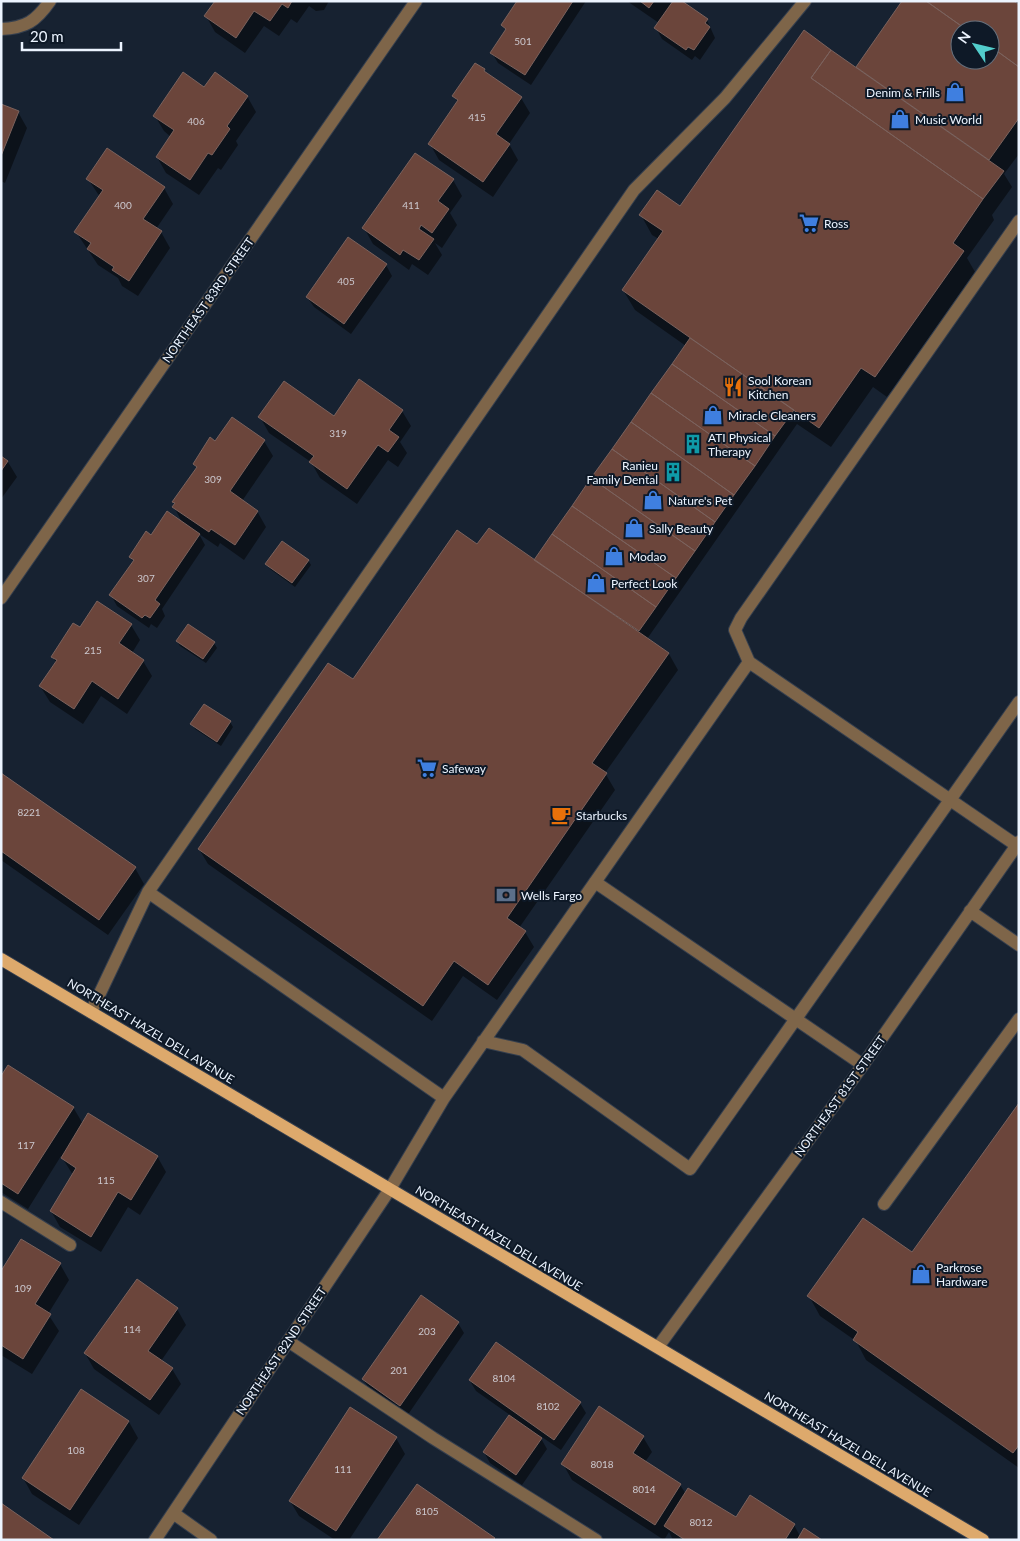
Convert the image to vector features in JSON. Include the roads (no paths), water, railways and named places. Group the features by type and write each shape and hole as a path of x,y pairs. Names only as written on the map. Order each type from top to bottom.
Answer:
{"main road":[{"name":"NORTHEAST HAZEL DELL AVENUE","path":"1,959 983,1540"}],"street":[{"path":"1,29 26,25 43,11 50,1"},
{"name":"NORTHEAST 83RD STREET","path":"1,598 416,1"},
{"path":"91,1012 148,892 634,190 725,98 805,1"},
{"path":"1018,843 749,662 735,630 741,618 1019,220"},
{"name":"NORTHEAST 82ND STREET","path":"155,1540 390,1189 444,1098 749,662"},
{"path":"483,1041 523,1050 690,1169 1019,702"},
{"name":"NORTHEAST 81ST STREET","path":"658,1347 863,1065 1018,843"},
{"path":"596,882 863,1065"},
{"path":"148,892 444,1098"},
{"path":"970,911 1019,945"},
{"path":"884,1204 1019,1019"},
{"path":"1,1202 70,1245"},
{"path":"288,1341 433,1438 596,1540"},
{"path":"173,1514 211,1540"}],"place":[{"name":"Denim & Frills","path":"955,92"},
{"name":"Music World","path":"900,119"},
{"name":"Ross","path":"809,223"},
{"name":"Sool Korean Kitchen","path":"733,387"},
{"name":"Miracle Cleaners","path":"713,415"},
{"name":"ATI Physical Therapy","path":"693,444"},
{"name":"Ranieu Family Dental","path":"673,472"},
{"name":"Nature's Pet","path":"653,500"},
{"name":"Sally Beauty","path":"634,528"},
{"name":"Modao","path":"614,556"},
{"name":"Perfect Look","path":"596,583"},
{"name":"Safeway","path":"427,768"},
{"name":"Starbucks","path":"561,815"},
{"name":"Wells Fargo","path":"506,895"},
{"name":"Parkrose Hardware","path":"921,1274"}]}
